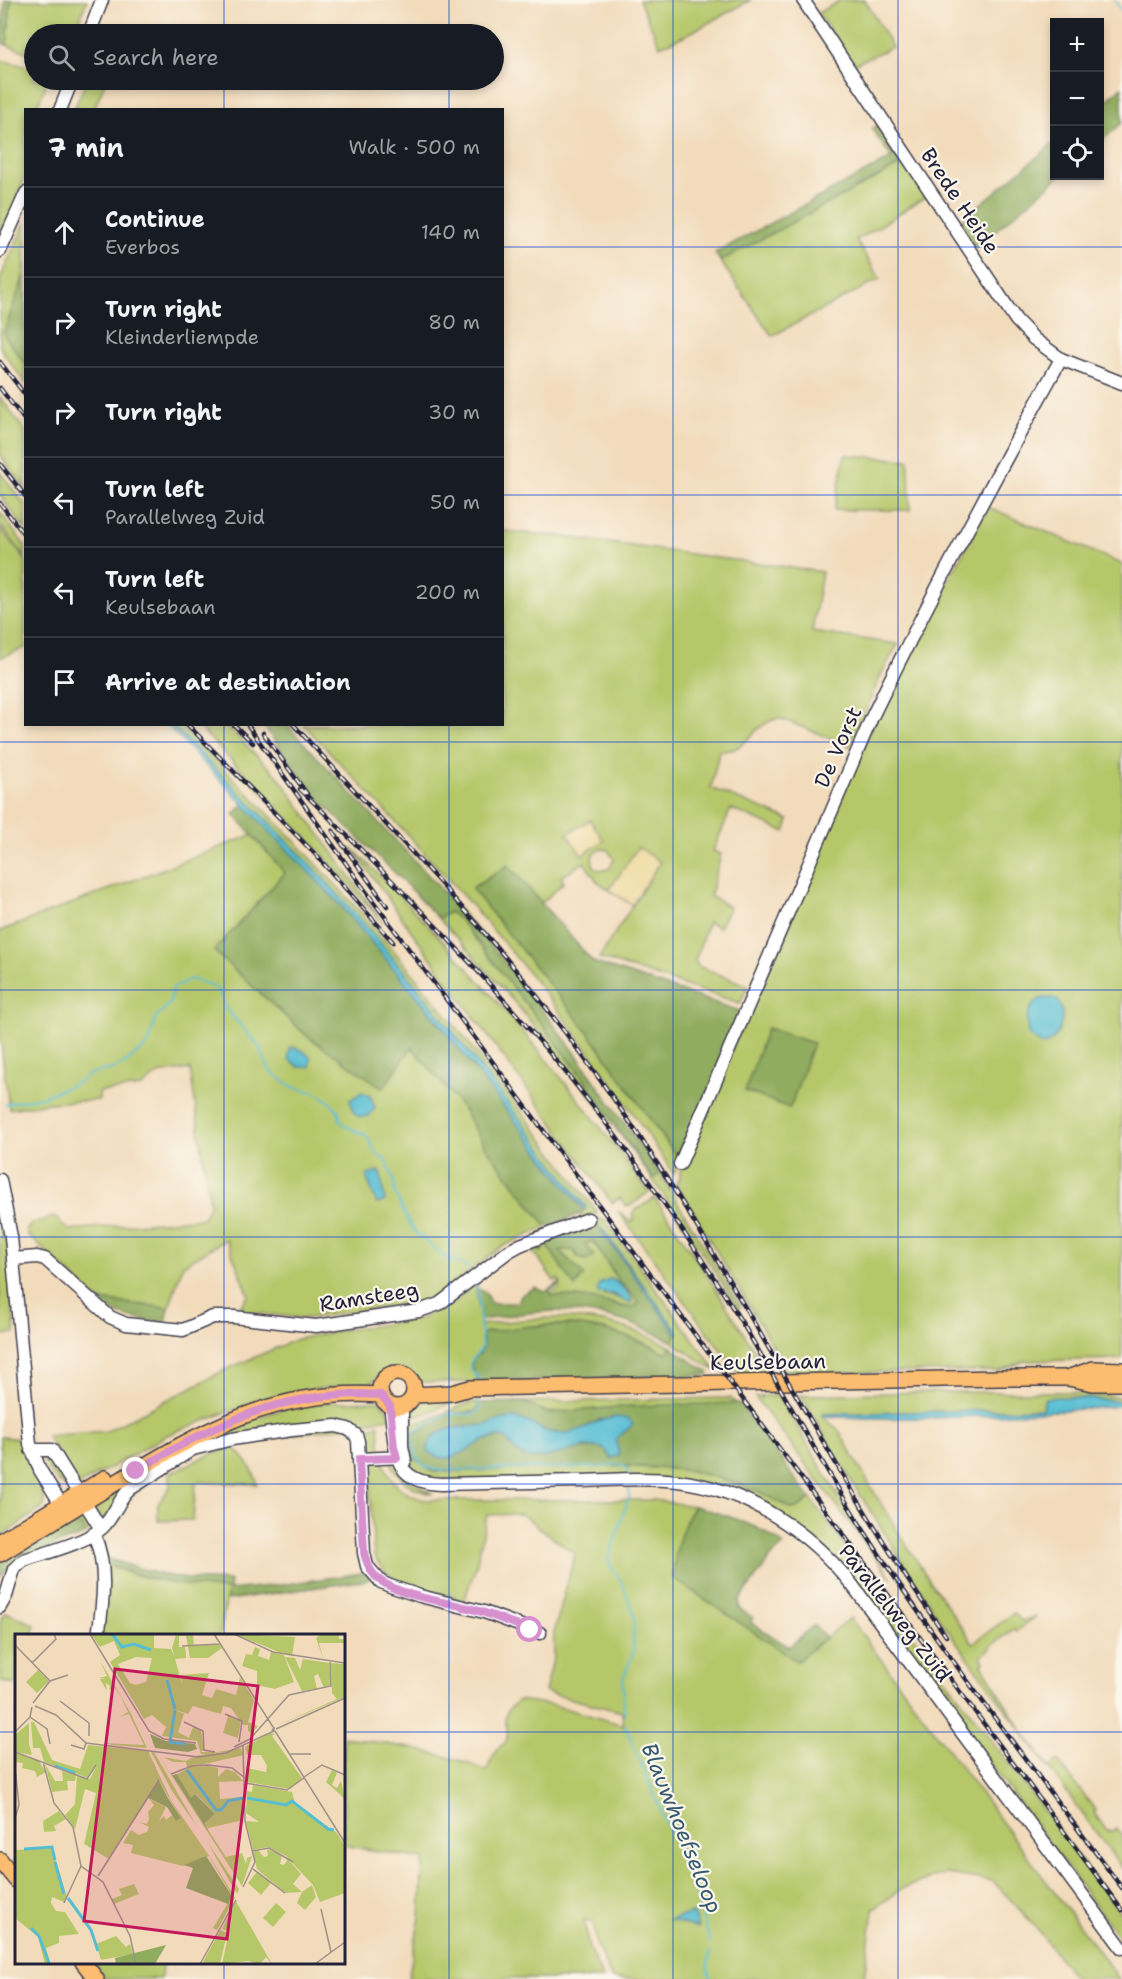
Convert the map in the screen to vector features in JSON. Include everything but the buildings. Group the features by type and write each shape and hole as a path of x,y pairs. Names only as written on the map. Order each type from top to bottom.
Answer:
{"main road":[{"name":"Keulsebaan","path":"1068,1378 1093,1369 1122,1370"},
{"path":"0,1554 81,1498 191,1438 249,1413 272,1406 321,1397 389,1398 407,1404 414,1391 408,1377 397,1373 387,1377 389,1398"},
{"name":"Keulsebaan","path":"414,1391 452,1384 476,1388 1068,1378 1093,1383 1122,1383"},
{"path":"0,1541 63,1509"},
{"path":"0,1860 15,1879"},
{"path":"85,1964 96,1979"}],"street":[{"path":"93,24 102,0"},
{"name":"Brede Heide","path":"803,0 1016,320 1034,339 1061,359 1122,382"},
{"path":"61,108 68,90"},
{"path":"0,251 24,197"},
{"name":"De Vorst","path":"680,1164 872,717 994,479 1061,359"},
{"path":"0,1180 9,1218 14,1259 26,1423 31,1450 63,1509"},
{"name":"Ramsteeg","path":"14,1259 38,1257 45,1259 110,1317 126,1324 183,1330 213,1317 234,1317 316,1326 419,1311 439,1304 509,1251 588,1219"},
{"name":"Parallelweg Zuid","path":"389,1398 394,1447 411,1471 423,1482 680,1481 737,1497 788,1523 826,1555 853,1586 1122,1948"},
{"path":"0,1607 17,1564 98,1532 112,1517 123,1496 130,1489 193,1449 214,1443 292,1430 343,1426 356,1435 364,1553 367,1566 381,1582 420,1596 483,1612 540,1633"},
{"path":"31,1450 52,1450 81,1498 98,1532 102,1564 98,1634"},
{"path":"359,1459 400,1457"}],"green space":[{"path":"5,0 11,0 7,45 1,43"},
{"path":"11,0 87,0 77,24 24,24 24,51 7,45"},
{"path":"639,0 751,0 686,35 660,46"},
{"path":"841,0 865,0 892,47 852,65 818,13"},
{"path":"0,60 24,66 24,90 44,90 36,108 24,108 24,179 0,238"},
{"path":"1122,87 1122,123 1104,139 1104,126 1104,103"},
{"path":"83,90 102,90 94,108 74,108"},
{"path":"879,124 904,163 720,261 715,253 892,158 872,129"},
{"path":"1050,146 1050,180 1055,180 975,248 958,223"},
{"path":"904,163 926,197 856,240 880,279 772,336 720,261"},
{"path":"24,224 24,276 4,332 24,363 24,382 0,348 0,279"},
{"path":"24,276 24,363 4,332"},
{"path":"0,397 24,430 24,487 0,455"},
{"path":"845,455 909,460 910,510 834,510"},
{"path":"0,472 24,504 24,528 0,495"},
{"path":"988,507 1122,564 1122,1359 1025,1361 1000,1371 789,1373 676,1183 680,1179 680,1169 871,728"},
{"path":"0,512 24,545 24,556 0,524"},
{"path":"0,528 24,558 24,648 0,658"},
{"path":"504,531 566,537 822,572 812,632 898,644 882,673 850,746 779,718 759,728 740,746 731,750 719,751 711,788 789,820 785,832 731,809 713,851 721,854 710,896 730,907 719,927 708,922 695,961 698,966 748,986 740,1003 599,958 660,862 638,848 609,890 597,881 584,862 561,877 564,882 542,903 508,865 472,888 588,1032 675,1154 681,1155 674,1174 634,1114 549,999 480,915 305,726 504,726","holes":["601,849 608,850 614,859 610,868 606,870 596,868 592,859 593,855"]},
{"path":"173,726 181,726 230,775 377,931 462,1035 598,1213 582,1219 580,1214 586,1207 468,1051 374,935 279,832"},
{"path":"198,726 226,726 278,776 383,923 318,849"},
{"path":"264,726 288,726 430,877 495,950 571,1047 660,1174 653,1179 583,1077 461,921 450,912 438,918 318,799"},
{"path":"244,804 337,901 395,969 584,1210 580,1214 547,1227 487,1149 461,1106 412,1047 383,1088 307,1036 214,951 285,873 234,814"},
{"path":"252,835 285,873 214,951 307,1036 383,1088 412,1047 461,1106 487,1149 547,1227 501,1247 445,1291 428,1301 308,1318 236,1312 249,1295 226,1239 183,1265 169,1308 98,1300 28,1235 27,1229 33,1223 54,1217 69,1230 203,1218 210,1204 190,1069 158,1074 142,1087 99,1092 99,1100 49,1103 9,1109 0,1035 0,931"},
{"path":"352,848 431,928 507,1013 580,1101 649,1192 630,1206 627,1206 620,1198 612,1203"},
{"path":"508,865 593,962 743,1012 681,1155 675,1154 588,1032 472,889"},
{"path":"450,912 461,921 536,1015 653,1178 660,1174 741,1307 738,1309 670,1205 598,1105 521,1009 438,918"},
{"path":"767,1028 813,1043 790,1108 745,1091"},
{"path":"655,1198 702,1267 768,1372 767,1375 746,1375 744,1373 745,1376 740,1376 618,1211 631,1222 634,1220 632,1215 634,1211"},
{"path":"593,1220 605,1220 716,1370 673,1342 678,1332"},
{"path":"593,1220 677,1333 673,1342 618,1319 588,1313 548,1311 480,1320 477,1288 486,1293 490,1303 518,1303 520,1296 535,1287 545,1292 560,1282 561,1284 549,1291 552,1296 585,1298 635,1307 639,1302 618,1280 593,1241 585,1244 594,1255 587,1261 578,1257 573,1250 560,1251 584,1275 575,1287 546,1244 541,1252 532,1247"},
{"path":"0,1224 6,1227 15,1334 0,1335"},
{"path":"593,1241 618,1280 639,1303 635,1307 628,1308 612,1303 552,1296 551,1294 560,1288 561,1284 558,1279 554,1281 537,1256 528,1250 513,1255 521,1246 546,1244 553,1253 571,1263 560,1251 573,1250 578,1257 584,1244","holes":["617,1282 632,1302 612,1296 604,1295"]},
{"path":"475,1283 481,1325 532,1319 578,1319 623,1327 647,1335 671,1347 667,1353 620,1334 569,1325 515,1328 482,1334 482,1347 474,1358 474,1372 479,1382 422,1382 410,1372 397,1368 370,1383 298,1391 259,1400 167,1435 78,1486 47,1436 107,1431 225,1370 297,1339 417,1320 453,1303"},
{"path":"98,1300 169,1308 166,1322 130,1318 115,1312"},
{"path":"570,1325 620,1334 666,1353 671,1347 709,1373 708,1375 479,1382 471,1365 483,1346 482,1333 530,1326"},
{"path":"1070,1392 1122,1397 1122,1401 1070,1397 1045,1398 1043,1409 823,1414 839,1431 871,1488 973,1643 1014,1613 1022,1621 1037,1616 1016,1631 1014,1629 990,1647 991,1649 981,1656 984,1662 982,1665 1023,1732 1049,1767 1058,1761 1096,1811 1094,1813 1107,1831 1116,1828 1122,1834 1122,1868 934,1611 855,1487 801,1395"},
{"path":"480,1396 457,1400 425,1414 406,1417 409,1408 425,1398"},
{"path":"761,1396 779,1396 853,1521 892,1579 755,1397 762,1399"},
{"path":"730,1398 738,1405 632,1406 549,1413 523,1402"},
{"path":"380,1401 391,1418 368,1421 355,1431 348,1426 184,1451 104,1519 88,1504 193,1440 300,1403"},
{"path":"523,1402 549,1413 632,1406 739,1403 810,1498 799,1507 792,1509 758,1491 729,1481 691,1471 662,1468 625,1466 433,1472 412,1457 412,1435 431,1423 455,1413 476,1411 480,1403","holes":["601,1419 626,1430 621,1432 615,1440 620,1455 611,1458 605,1450 599,1447 575,1449 502,1437 486,1440 446,1430 476,1425 562,1434 578,1430"]},
{"path":"469,1403 480,1403 479,1409 469,1414 458,1413 412,1435 433,1472 603,1466 662,1468 691,1471 729,1481 758,1491 792,1509 799,1507 810,1498 1122,1915 1122,1941 842,1565 718,1485 441,1480 414,1468 408,1455 406,1424 427,1420"},
{"path":"379,1425 381,1454 365,1455 360,1438 372,1427"},
{"path":"0,1437 24,1439 31,1467 42,1491 44,1507 0,1537"},
{"path":"235,1448 252,1469 257,1484 196,1482 193,1520 158,1521 158,1504 170,1487 170,1473 215,1452"},
{"path":"40,1454 48,1454 69,1488 51,1474"},
{"path":"383,1460 389,1475 398,1486 410,1495 425,1500 654,1500 694,1506 686,1519 674,1578 797,1661 850,1618 1119,1979 1075,1979 1035,1926 993,1881 947,1874 901,1889 873,1910 864,1979 612,1979 598,1948 593,1923 584,1920 589,1948 603,1979 408,1979 420,1917 423,1859 345,1845 345,1737 435,1754 486,1771 497,1749 506,1740 505,1716 518,1700 553,1705 623,1725 622,1712 545,1692 554,1656 554,1633 575,1554 521,1514 487,1515 477,1563 464,1601 402,1583 382,1568 374,1555 368,1461"},
{"path":"390,1460 396,1461 414,1483 433,1494 407,1483 397,1473"},
{"path":"694,1506 752,1526 784,1545 771,1557 739,1601 739,1608 753,1618 750,1622 789,1647 814,1625 826,1637 797,1661 673,1578 679,1540"},
{"path":"83,1507 91,1523 91,1528 86,1534 63,1519"},
{"path":"63,1519 83,1526 86,1534 29,1556 1,1576 0,1557"},
{"path":"105,1558 159,1574 187,1579 230,1581 229,1590 368,1572 370,1576 368,1580 227,1600 228,1590 151,1578 105,1564"},
{"path":"105,1564 135,1575 169,1583 228,1590 220,1634 101,1634"},
{"path":"6,1612 35,1625 32,1634 15,1634 15,1685 0,1681 0,1622"},
{"path":"94,1964 162,1964 161,1979 106,1979"}],"sand":[{"path":"590,820 604,841 582,855 567,834"},
{"path":"638,847 660,862 632,905 609,890"}],"water":[{"path":"168,726 173,726 279,832 374,935 498,1090 586,1207 584,1210 432,1014 337,901"},
{"path":"1042,998 1054,998 1059,1002 1062,1021 1053,1039 1042,1045 1028,1035 1027,1023 1030,1009"},
{"path":"291,1047 302,1050 311,1058 310,1067 299,1067 288,1058"},
{"path":"362,1092 370,1096 375,1107 369,1116 360,1117 354,1113 350,1100"},
{"path":"380,1171 385,1201 377,1204 366,1176"},
{"path":"598,1226 605,1232 678,1332 675,1332"},
{"path":"610,1279 623,1288 632,1302 626,1302 613,1294 598,1293 600,1283"},
{"path":"1045,1398 1122,1401 1122,1406 935,1418 823,1416 823,1414 1042,1409"},
{"path":"617,1417 628,1419 633,1424 617,1439 620,1455 611,1458 603,1449 589,1447 551,1456 526,1457 515,1451 506,1438 495,1437 448,1458 438,1457 428,1451 430,1442 442,1431 485,1425 505,1418 519,1419 550,1432 565,1433"},
{"path":"693,1913 698,1928 669,1920"}],"waterway":[{"path":"1114,0 1122,11"},
{"name":"Blauwhoefseloop","path":"6,1104 42,1097 77,1083 90,1074 116,1068 127,1062 149,1044 155,1019 170,1003 172,989 190,979 211,985 218,990 226,1009 258,1045 268,1068 275,1075 293,1087 316,1093 329,1101 339,1112 340,1120 344,1125 367,1136 374,1151 387,1162 395,1193 416,1233 446,1258 462,1263 469,1269"},
{"name":"Blauwhoefseloop","path":"477,1282 482,1347 470,1365 479,1381"},
{"name":"Blauwhoefseloop","path":"479,1393 480,1408 474,1414 448,1414 413,1432 414,1448 422,1464 443,1470 604,1467 618,1464 626,1467 629,1475"},
{"name":"Blauwhoefseloop","path":"624,1715 623,1679 633,1654 634,1614 622,1582 608,1560 629,1497 629,1484"},
{"name":"Blauwhoefseloop","path":"625,1725 696,1894 710,1943"},
{"name":"Blauwhoefseloop","path":"710,1952 708,1966 711,1979"}],"railway":[{"path":"0,362 24,393"},
{"path":"0,388 24,419"},
{"path":"0,464 24,494"},
{"path":"0,503 24,534"},
{"path":"189,726 315,854 393,942"},
{"path":"235,726 253,743"},
{"path":"248,726 362,886 1122,1910"},
{"path":"295,726 429,870 494,944 592,1069 671,1184 825,1445 946,1636"},
{"path":"263,733 307,794"},
{"path":"300,789 462,954 539,1041 612,1131 697,1251 844,1499 890,1570 987,1708 1122,1888"},
{"path":"333,831 387,906"}],"route":[{"path":"136,1471 191,1438 249,1413 299,1400 321,1397 381,1395 390,1406 397,1458 359,1459 364,1553 367,1566 381,1582 390,1586 483,1612 530,1630"}]}
